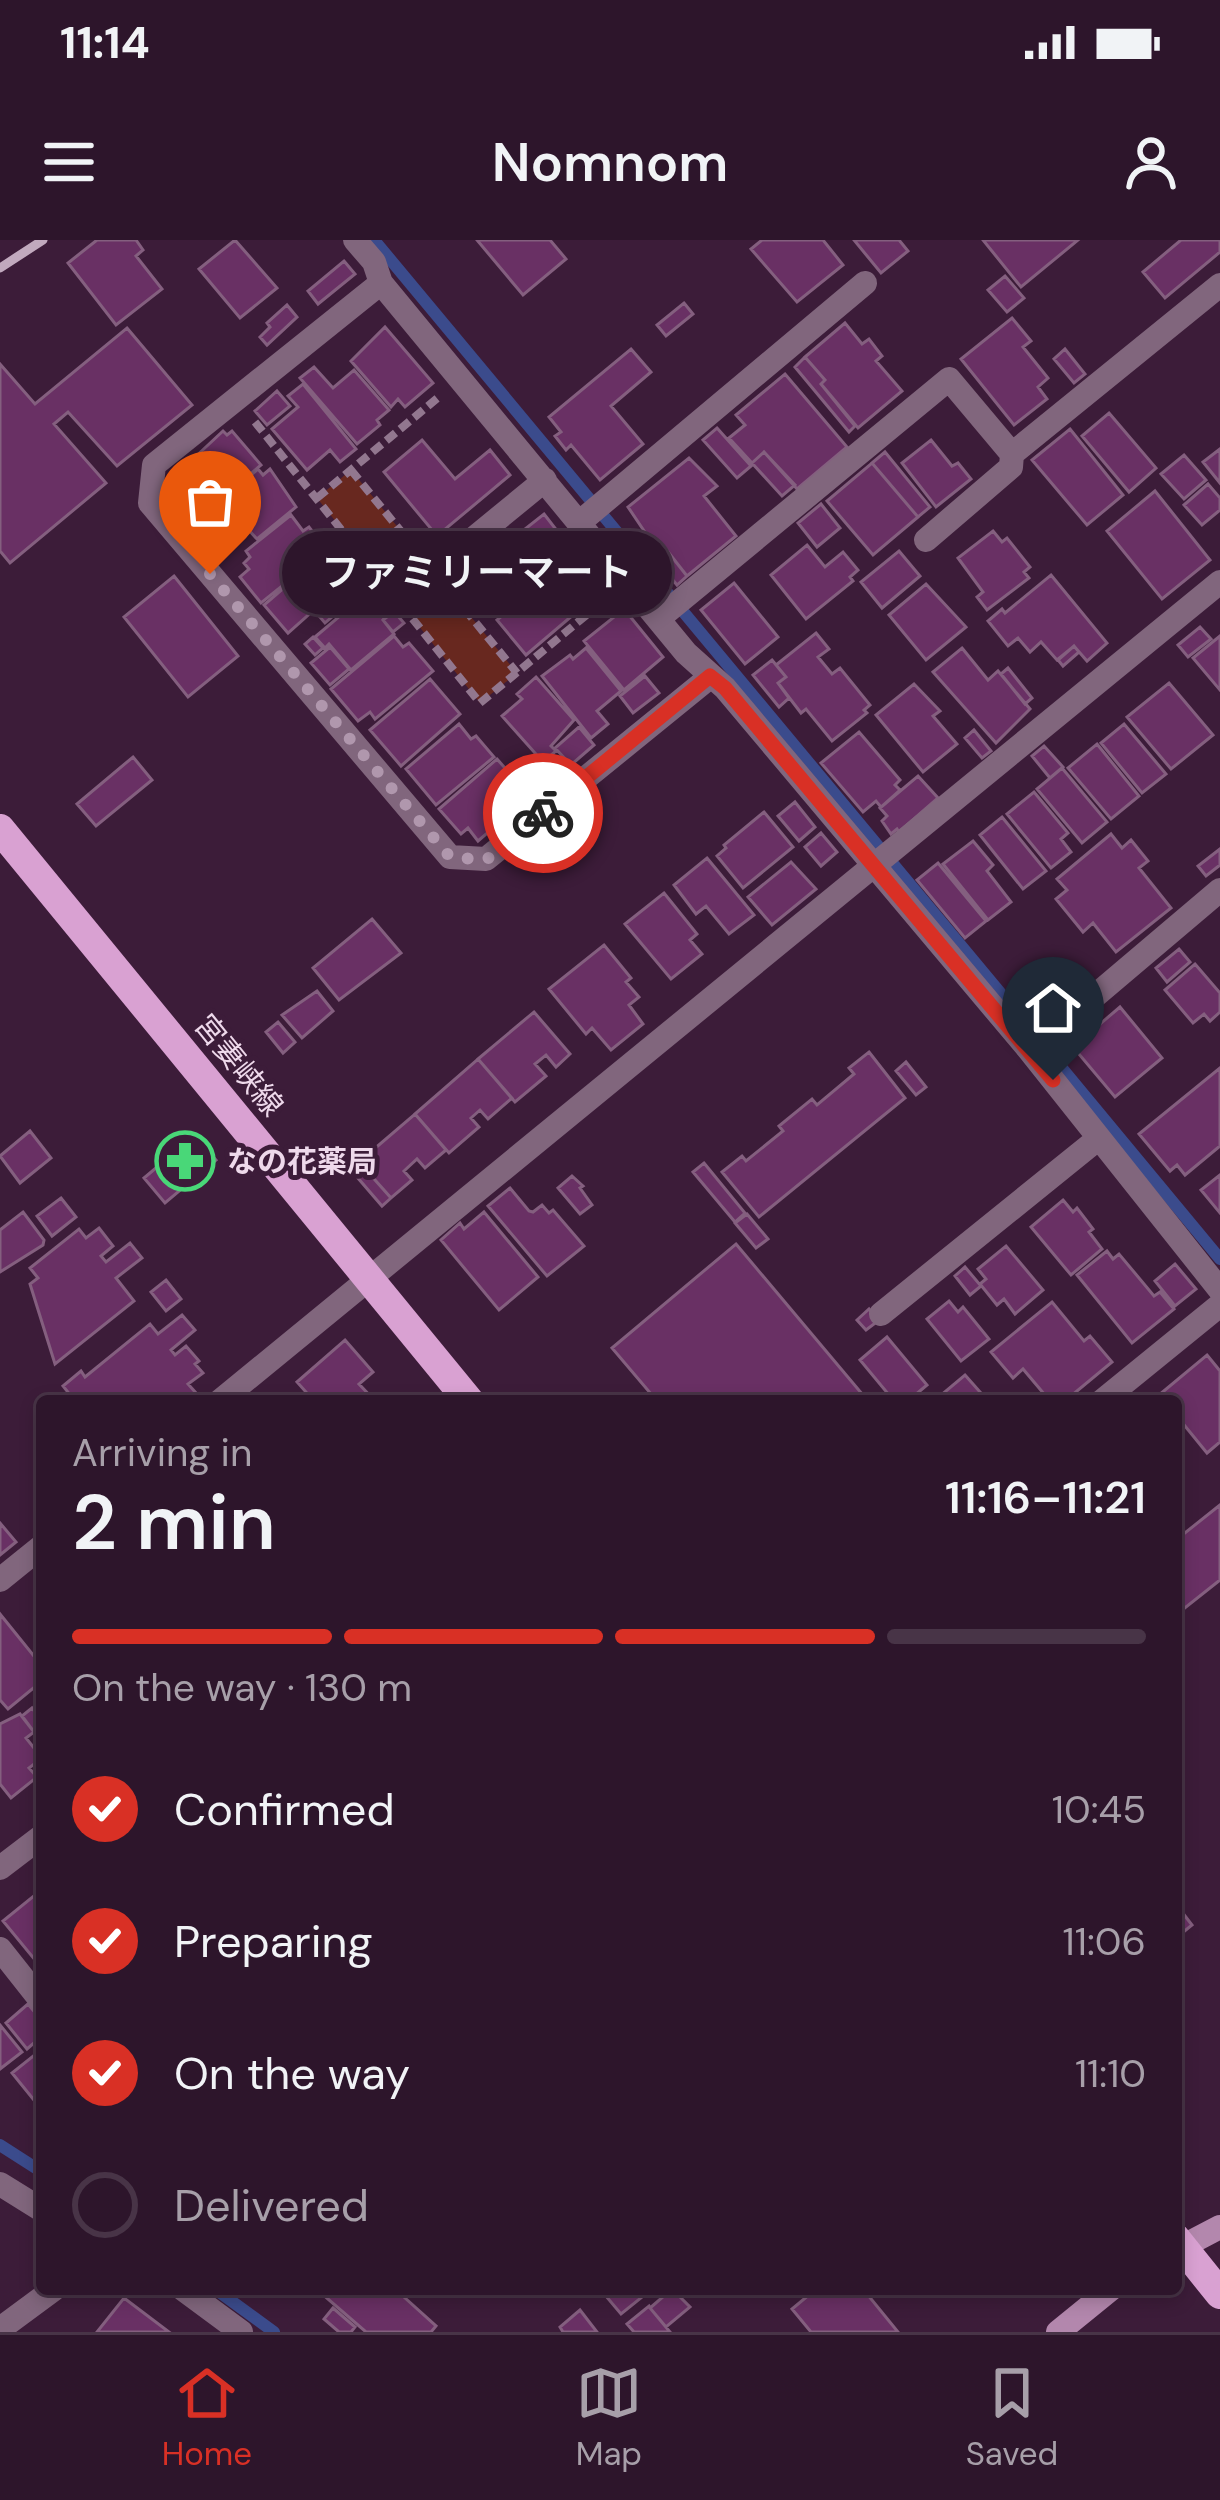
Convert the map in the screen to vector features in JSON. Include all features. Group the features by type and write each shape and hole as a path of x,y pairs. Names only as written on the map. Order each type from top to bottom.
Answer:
{"main road":[{"name":"宮妻峡線","path":"0,829 464,1395"},
{"path":"1182,2250 1220,2294"}],"street":[{"path":"356,240 374,262 381,283 1030,1051 1220,1290"},
{"path":"381,283 154,465 150,503 450,857 486,860 710,676"},
{"path":"582,520 865,284"},
{"path":"1012,454 1220,285"},
{"path":"662,616 949,380 1012,454 1011,467 926,540"},
{"path":"434,571 545,480"},
{"path":"227,1395 1220,582"},
{"path":"1030,1051 1220,890"},
{"path":"881,1314 1099,1138"},
{"path":"1109,1395 1220,1305"},
{"path":"0,1580 36,1551"},
{"path":"0,1868 36,1841"},
{"path":"0,1949 36,1994"},
{"path":"0,2183 36,2206"},
{"path":"1182,2243 1220,2227"},
{"path":"0,2329 46,2295"},
{"path":"191,2295 241,2332"},
{"path":"1058,2332 1104,2295"}],"path":[{"path":"316,498 461,379"}],"shaded area":[{"path":"351,470 517,673 480,703 317,498"}],"building":[{"path":"97,240 136,240 143,250 136,256 162,289 116,325 68,263"},
{"path":"235,240 277,288 240,318 199,269"},
{"path":"477,240 550,240 566,259 523,295"},
{"path":"762,240 823,240 843,265 797,302 751,249"},
{"path":"854,240 899,240 908,251 881,273"},
{"path":"983,240 1078,240 1021,287"},
{"path":"1181,240 1220,240 1220,252 1165,298 1143,272"},
{"path":"344,261 355,274 318,304 308,291"},
{"path":"1005,276 1024,298 1007,312 988,290"},
{"path":"684,303 693,314 666,336 657,325"},
{"path":"287,305 297,317 267,345 260,337 270,327 267,323"},
{"path":"1012,318 1031,341 1023,347 1048,378 1038,387 1047,399 1014,425 961,359"},
{"path":"845,323 862,344 869,339 882,356 876,361 902,391 858,428 805,357"},
{"path":"385,327 433,383 405,407 398,399 391,407 351,361"},
{"path":"127,328 192,405 117,466 68,412 54,424 106,483 10,563 0,551 0,364 35,404"},
{"path":"631,349 651,372 611,406 643,444 600,480 571,445 566,450 555,436 561,432 549,417"},
{"path":"1065,349 1085,374 1074,383 1054,359"},
{"path":"805,357 855,426 849,432 795,367"},
{"path":"314,367 333,388 354,370 389,410 377,420 380,425 357,444 300,378"},
{"path":"785,374 847,447 797,489 764,452 752,463 729,438 745,425 736,415"},
{"path":"303,384 356,449 340,462 330,450 307,470 272,429 298,407 288,396"},
{"path":"277,391 290,406 267,425 255,411"},
{"path":"1109,413 1156,468 1129,492 1082,436"},
{"path":"717,428 751,466 737,478 703,440"},
{"path":"1070,429 1123,495 1087,525 1032,460"},
{"path":"223,431 227,435 232,431 261,465 197,519 175,494 185,485 176,475"},
{"path":"422,440 455,479 490,450 510,475 437,536 384,472"},
{"path":"931,440 952,466 958,463 971,479 936,507 902,463"},
{"path":"1220,449 1220,483 1203,462"},
{"path":"764,452 795,485 782,496 752,463"},
{"path":"885,452 930,507 918,517 872,463"},
{"path":"1184,455 1206,480 1184,499 1161,474"},
{"path":"689,458 717,486 704,496 736,536 687,576 665,548 659,553 628,507"},
{"path":"872,463 918,517 873,555 827,501"},
{"path":"258,469 263,475 270,469 296,507 257,539 246,527 219,551 195,523"},
{"path":"1208,484 1220,498 1220,510 1202,525 1184,505"},
{"path":"1155,491 1210,560 1162,599 1107,531"},
{"path":"821,504 840,528 817,547 798,523"},
{"path":"544,514 565,541 542,560 520,533"},
{"path":"291,515 303,531 309,527 323,545 319,549 323,553 261,603 240,577 249,569 244,563 250,557 246,551"},
{"path":"993,531 1002,542 1007,538 1030,567 1024,572 1029,578 987,610 977,597 983,592 958,558"},
{"path":"517,533 547,569 493,615 471,590 479,584 470,574"},
{"path":"807,545 825,567 843,552 858,570 850,577 853,581 806,619 771,575"},
{"path":"665,548 687,576 677,585 655,558"},
{"path":"899,551 920,576 882,608 861,582"},
{"path":"322,555 335,569 344,562 366,588 325,623 314,610 288,633 264,605"},
{"path":"566,560 586,585 563,603 543,578"},
{"path":"1051,575 1107,643 1087,661 1074,646 1057,660 1041,642 1030,652 1018,638 1008,646 988,621"},
{"path":"174,576 238,656 188,697 124,617"},
{"path":"545,581 563,603 570,598 580,609 526,655 497,620"},
{"path":"734,583 778,637 745,664 701,610"},
{"path":"926,584 966,627 926,660 889,615"},
{"path":"367,593 394,634 351,670 329,644 325,648 315,637"},
{"path":"391,608 404,623 393,632 383,620"},
{"path":"624,609 663,657 624,690 584,641"},
{"path":"1200,627 1211,639 1188,657 1178,645"},
{"path":"816,633 829,649 818,657 832,674 840,668 870,705 864,710 867,713 832,741 806,709 801,713 778,683 786,677 776,665"},
{"path":"394,636 403,647 409,643 433,671 375,719 370,712 358,721 331,689"},
{"path":"1220,636 1220,690 1193,658"},
{"path":"313,637 323,648 315,655 305,644"},
{"path":"1074,646 1079,652 1063,666 1058,660"},
{"path":"330,647 349,669 330,685 311,663"},
{"path":"586,648 621,691 597,711 608,724 591,738 542,676"},
{"path":"962,648 988,680 998,671 1030,709 996,743 933,672"},
{"path":"772,660 786,677 778,683 789,698 779,707 753,675"},
{"path":"1008,668 1032,698 1025,704 1001,674"},
{"path":"645,676 659,693 633,713 620,696"},
{"path":"536,677 574,720 551,746 556,751 543,762 502,716 522,699 517,694"},
{"path":"430,679 460,714 401,766 370,730"},
{"path":"1169,683 1213,735 1171,769 1127,717"},
{"path":"914,684 940,711 933,716 957,744 923,772 876,715"},
{"path":"459,724 494,757 436,805 406,769"},
{"path":"1124,724 1166,774 1142,793 1101,743"},
{"path":"579,727 594,745 571,765 555,748"},
{"path":"974,730 991,751 982,758 965,738"},
{"path":"859,732 900,780 895,785 900,790 881,807 876,801 863,812 821,763"},
{"path":"1097,744 1139,796 1111,819 1068,768"},
{"path":"1044,746 1063,767 1050,778 1032,756"},
{"path":"133,757 152,780 96,826 77,804"},
{"path":"497,759 527,799 478,841 468,828 461,834 439,809"},
{"path":"1062,768 1107,822 1082,843 1037,789"},
{"path":"918,776 938,798 891,834 880,808"},
{"path":"1034,792 1068,833 1061,839 1071,852 1051,868 1007,814"},
{"path":"795,802 815,827 799,841 778,816"},
{"path":"764,812 793,847 743,888 717,856"},
{"path":"1002,817 1046,871 1023,889 980,835"},
{"path":"821,833 837,852 821,866 805,847"},
{"path":"1111,834 1122,848 1131,840 1148,861 1139,868 1171,908 1116,952 1093,923 1083,932 1056,899 1067,890 1057,879"},
{"path":"973,841 993,865 987,871 1011,902 988,920 943,864"},
{"path":"1220,849 1220,865 1206,876 1198,866"},
{"path":"707,858 754,915 729,934 706,906 696,914 674,885"},
{"path":"791,862 816,889 772,925 748,897"},
{"path":"938,863 986,921 965,938 917,880"},
{"path":"664,893 697,934 690,940 702,954 671,979 625,924"},
{"path":"372,919 401,953 339,1000 313,968"},
{"path":"604,945 631,978 626,982 639,997 629,1005 643,1024 611,1050 592,1028 586,1034 549,989"},
{"path":"1179,949 1190,962 1167,982 1156,968"},
{"path":"1195,964 1220,993 1220,1012 1210,1021 1204,1014 1193,1023 1165,990"},
{"path":"317,991 333,1011 302,1038 282,1015"},
{"path":"1120,1007 1162,1058 1115,1097 1073,1047"},
{"path":"534,1012 570,1054 556,1067 546,1055 535,1064 546,1076 515,1102 478,1059"},
{"path":"278,1022 295,1042 283,1053 266,1032"},
{"path":"869,1052 905,1098 759,1217 722,1172 742,1156 746,1161 783,1131 779,1126 812,1099 817,1105 854,1074 849,1068"},
{"path":"478,1059 512,1098 488,1119 480,1110 471,1118 479,1127 449,1153 415,1114"},
{"path":"906,1062 926,1087 916,1095 896,1071"},
{"path":"1220,1068 1220,1146 1185,1175 1177,1165 1170,1171 1139,1134"},
{"path":"415,1114 446,1150 425,1168 417,1159 404,1171 412,1180 391,1198 359,1162"},
{"path":"30,1131 51,1158 20,1183 0,1156"},
{"path":"195,1135 216,1160 165,1203 144,1178"},
{"path":"359,1162 391,1198 382,1206 351,1170"},
{"path":"704,1163 745,1213 735,1222 693,1172"},
{"path":"1220,1175 1220,1213 1201,1190"},
{"path":"572,1176 592,1205 580,1214 558,1188"},
{"path":"510,1188 529,1211 542,1205 549,1213 553,1210 584,1246 547,1276 488,1206"},
{"path":"61,1198 76,1217 52,1236 37,1216"},
{"path":"1063,1200 1073,1212 1077,1208 1102,1249 1071,1275 1031,1227"},
{"path":"23,1212 43,1245 0,1272 0,1230"},
{"path":"484,1212 538,1277 499,1310 441,1240 460,1223 464,1229"},
{"path":"747,1214 768,1239 756,1248 735,1223"},
{"path":"99,1228 113,1246 101,1256 106,1262 130,1243 142,1258 116,1278 134,1301 55,1364 30,1284 38,1278 30,1268 79,1229 86,1238"},
{"path":"736,1244 863,1395 652,1395 612,1348"},
{"path":"1006,1246 1043,1290 1015,1314 1004,1299 997,1305 980,1284 986,1279 978,1269"},
{"path":"1107,1251 1113,1259 1119,1254 1154,1296 1160,1292 1174,1309 1132,1343 1077,1275"},
{"path":"1175,1264 1196,1289 1175,1306 1155,1281"},
{"path":"965,1267 981,1286 970,1295 955,1276"},
{"path":"166,1280 181,1299 166,1311 151,1292"},
{"path":"949,1301 958,1312 963,1307 989,1339 961,1361 927,1319"},
{"path":"1052,1302 1084,1341 1090,1336 1112,1362 1072,1395 1045,1395 1023,1369 1013,1378 991,1352"},
{"path":"869,1309 878,1321 866,1330 857,1320"},
{"path":"182,1315 195,1330 171,1350 175,1355 186,1346 199,1361 195,1364 203,1373 188,1384 194,1395 70,1395 63,1386 81,1371 85,1377 150,1324 158,1334"},
{"path":"887,1337 927,1385 915,1395 889,1395 860,1360"},
{"path":"345,1340 373,1372 359,1384 369,1395 309,1395 297,1382"},
{"path":"1207,1355 1220,1371 1220,1442 1207,1453 1182,1422 1182,1395 1159,1395"},
{"path":"965,1375 983,1395 941,1395"},
{"path":"1220,1505 1220,1580 1182,1610 1182,1535"},
{"path":"0,1523 16,1542 0,1555"},
{"path":"0,1614 36,1659 36,1686 8,1709 0,1700"},
{"path":"32,1708 34,1732 22,1716"},
{"path":"20,1714 34,1732 26,1738 36,1750 36,1763 29,1768 36,1778 11,1798 0,1784 0,1724"},
{"path":"36,1896 36,1961 3,1921"},
{"path":"1182,1912 1192,1925 1182,1933"},
{"path":"28,2004 36,2014 36,2041 27,2049 6,2023"},
{"path":"0,2025 22,2052 0,2069"},
{"path":"36,2054 36,2103 12,2073"},
{"path":"323,2295 402,2295 436,2326 431,2332 366,2332"},
{"path":"605,2295 645,2295 621,2314"},
{"path":"665,2295 678,2295 690,2307 666,2327 650,2308"},
{"path":"809,2295 868,2295 898,2332 811,2332 792,2309"},
{"path":"124,2298 169,2332 97,2332"},
{"path":"649,2306 670,2332 634,2332 627,2324"},
{"path":"333,2308 355,2327 351,2332 339,2332 324,2319"},
{"path":"580,2310 597,2332 563,2332 560,2327"}],"waterway":[{"path":"374,240 1027,1025"},
{"path":"1061,1067 1220,1259"},
{"path":"0,2145 36,2168"},
{"path":"223,2295 274,2332"}],"railway":[{"path":"0,268 43,240"}],"way so far":[{"path":"210,574 450,857 486,860 543,813"}],"place":[{"name":"ファミリーマート","path":"210,574"},
{"name":"なの花薬局","path":"185,1161"}],"route":[{"path":"543,813 710,676 725,688 1053,1080"}]}
